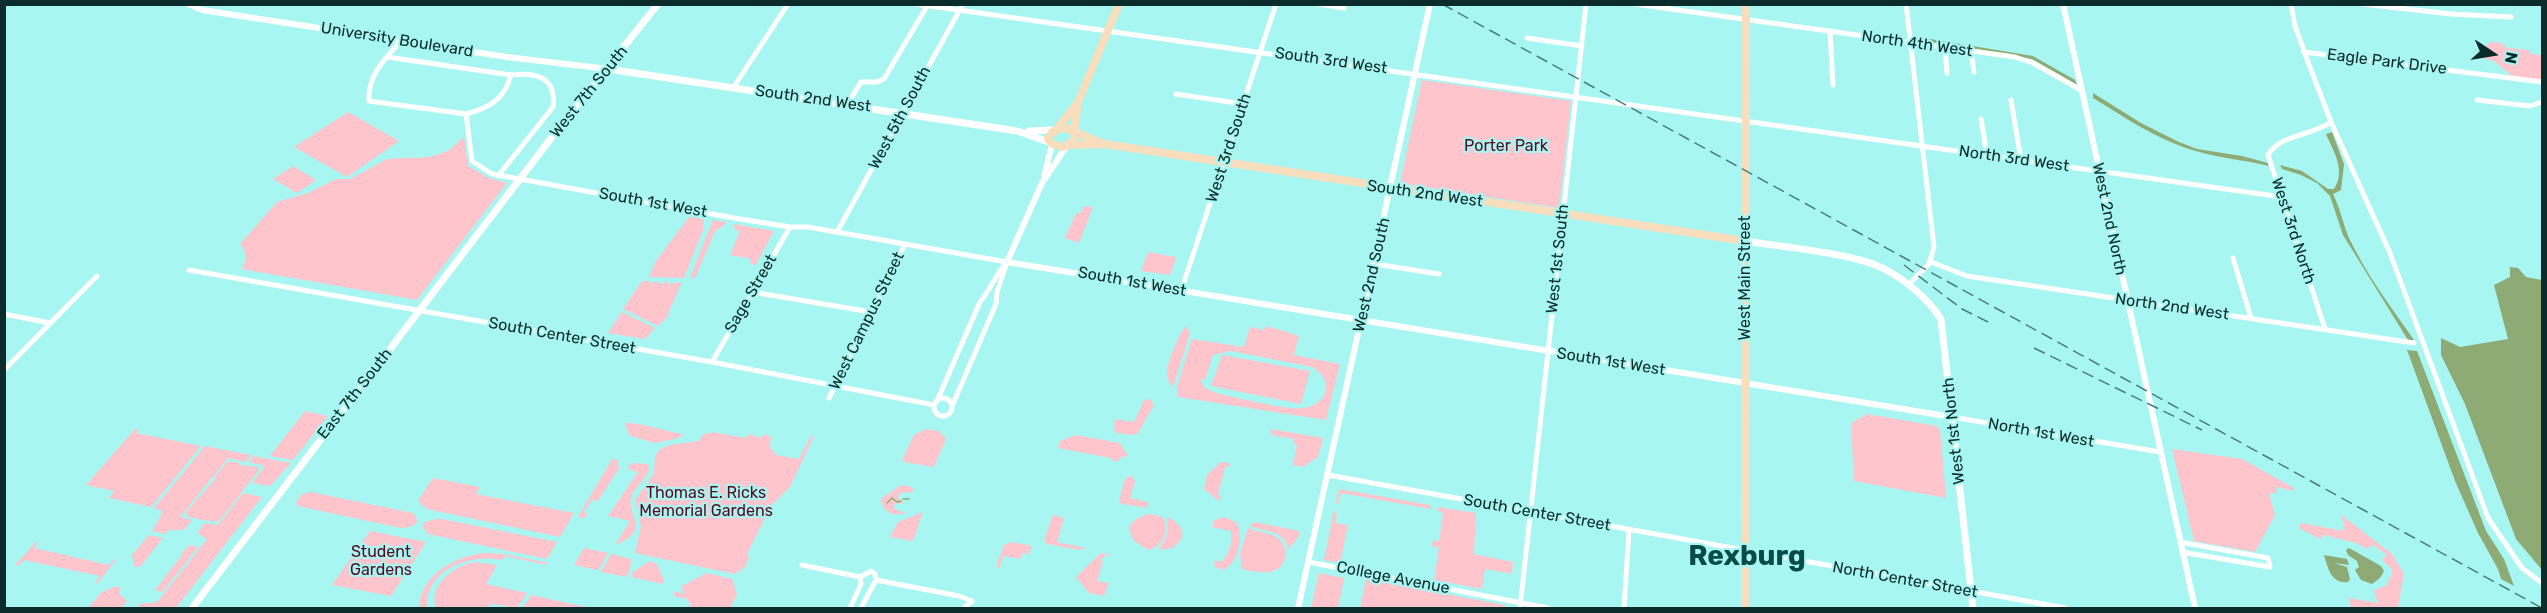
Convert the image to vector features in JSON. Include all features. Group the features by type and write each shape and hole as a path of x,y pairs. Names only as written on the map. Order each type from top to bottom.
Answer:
{"main road":[{"name":"West 7th South","path":"519,180 658,4"},
{"path":"1078,102 1074,131 1076,139 1068,146 1051,143 1049,136 1064,123 1078,102 1119,4"},
{"name":"West Main Street","path":"1745,609 1746,4"},
{"name":"South 2nd West","path":"608,69 848,103 1017,131 1051,143"},
{"path":"1055,129 1068,128 1074,131"},
{"name":"South 2nd West","path":"1017,131 1055,129"},
{"name":"South 2nd West","path":"1074,131 1106,144"},
{"name":"South 2nd West","path":"1068,146 1106,144 1745,241"},
{"name":"East 7th South","path":"192,609 519,180"},
{"name":"West 1st North","path":"1745,241 1853,259 1878,266 1908,285 1929,303 1941,319 1973,609"}],"street":[{"name":"University Boulevard","path":"188,4 202,10 608,69"},
{"path":"733,88 788,4"},
{"name":"South 3rd West","path":"916,4 1746,120"},
{"name":"West 5th South","path":"837,232 963,4"},
{"name":"West 3rd South","path":"1181,291 1276,4"},
{"path":"1318,4 1344,8"},
{"name":"West 2nd South","path":"1298,609 1363,320 1430,4"},
{"name":"West 1st South","path":"1531,513 1586,4"},
{"name":"North 4th West","path":"1635,4 2015,57 2033,63 2081,90"},
{"path":"1906,4 1933,236 1931,262 1928,269 1908,285"},
{"name":"West 2nd North","path":"2063,4 2195,609"},
{"path":"2291,4 2295,26 2304,52 2331,122 2390,253 2488,518 2522,568 2542,583"},
{"path":"2363,4 2451,14 2511,17"},
{"path":"848,103 861,82 877,82 884,79 927,6"},
{"path":"1830,32 1833,85"},
{"path":"1527,38 1582,46"},
{"path":"401,40 373,79 368,96 369,101 466,114 491,106 502,98 507,91 511,75"},
{"path":"1945,47 1947,73"},
{"path":"1971,51 1974,72"},
{"name":"Eagle Park Drive","path":"2304,52 2542,82"},
{"path":"387,57 511,75 527,73 547,80 553,88 555,98 549,112 498,176"},
{"path":"1176,94 1243,104"},
{"path":"2011,100 2021,160"},
{"path":"2476,100 2530,106 2542,102"},
{"name":"South 1st West","path":"466,114 472,161 482,167 485,172 498,176 790,227 837,232 1745,383"},
{"path":"1981,119 1987,155"},
{"name":"North 3rd West","path":"1746,120 2282,197"},
{"name":"West 3rd North","path":"2325,330 2268,155 2271,148 2284,141 2314,131 2331,122"},
{"path":"1043,181 1051,143"},
{"path":"1007,262 1000,269 990,290 980,302 935,403 934,412 943,415 952,410 996,304 997,292 1007,262 1043,181 1059,153 1068,146"},
{"name":"Sage Street","path":"712,362 790,227"},
{"name":"West Campus Street","path":"828,398 905,244"},
{"path":"2233,258 2251,318"},
{"name":"North 2nd West","path":"1931,262 1967,276 2414,343"},
{"path":"1375,264 1439,274"},
{"name":"South Center Street","path":"189,270 935,403"},
{"path":"4,370 97,276"},
{"path":"752,292 871,312"},
{"path":"4,314 50,323"},
{"name":"North 1st West","path":"1745,383 2160,452"},
{"path":"935,403 945,398 953,404"},
{"name":"South Center Street","path":"1328,475 1745,551"},
{"path":"1520,606 1531,513"},
{"path":"1624,609 1629,530"},
{"path":"2180,542 2268,558 2270,567 2182,552"},
{"name":"North Center Street","path":"1745,551 2065,609"},
{"name":"College Avenue","path":"1308,562 1520,606 1548,609"},
{"path":"802,565 860,580"},
{"path":"849,609 860,580 871,571 875,574 876,580 861,609"},
{"path":"876,580 959,596 972,601"},
{"path":"964,609 972,601"},
{"path":"971,609 972,601"}],"green space":[{"path":"2490,42 2502,43 2507,48 2530,50 2530,54 2542,55 2542,80 2513,77 2494,61 2482,58 2482,51"},
{"name":"Porter Park","path":"1422,80 1571,101 1559,208 1400,183"},
{"path":"348,112 399,141 347,177 294,147"},
{"path":"464,137 468,166 489,178 507,183 417,300 242,269 246,256 240,244 277,202 308,193 336,179 350,179 387,159 429,157 448,151"},
{"path":"293,166 316,180 297,193 273,179"},
{"path":"1084,206 1093,207 1079,243 1065,238 1076,213 1081,213"},
{"path":"689,217 704,219 703,230 684,278 649,277 656,261"},
{"path":"713,220 727,222 720,229 716,229 695,278 690,278"},
{"path":"734,224 774,231 755,266 750,262 751,259 730,255 740,231 735,230"},
{"path":"1148,252 1176,257 1170,275 1141,271"},
{"path":"642,281 650,281 649,283 659,281 658,283 664,284 665,281 668,281 668,284 682,282 669,315 658,326 623,309"},
{"path":"622,312 655,328 645,339 608,333"},
{"path":"1186,326 1190,334 1173,387 1168,378 1168,369 1177,341"},
{"path":"1267,326 1299,336 1294,355 1340,364 1326,420 1178,397 1177,387 1192,339 1244,347 1250,327 1263,330","holes":["1231,351 1312,367 1324,378 1326,390 1319,402 1304,408 1274,406 1216,393 1205,388 1200,379 1205,380 1213,355"]},
{"path":"1222,355 1310,371 1301,404 1211,386"},
{"path":"1150,399 1154,405 1138,433 1133,435 1117,433 1114,429 1115,419 1134,422 1144,400"},
{"path":"305,411 328,416 293,460 270,456"},
{"path":"1867,414 1937,426 1940,430 1946,498 1854,481 1851,423"},
{"path":"624,423 683,434 679,438 655,443 630,436"},
{"path":"135,429 139,429 136,433 201,446 151,507 109,498 114,491 86,485"},
{"path":"926,429 939,431 946,439 934,467 904,462 902,460 914,435"},
{"path":"1271,429 1323,438 1318,457 1303,467 1293,465 1297,445 1293,444 1294,439 1271,435"},
{"name":"Thomas E. Ricks Memorial Gardens","path":"712,432 746,438 749,434 760,438 764,434 771,437 770,447 776,455 799,459 811,436 814,436 790,487 771,506 747,554 749,558 745,567 735,574 635,553 641,526 636,499 654,473 655,456 660,449 669,445 699,441 704,433"},
{"path":"1076,435 1120,443 1128,456 1119,458 1118,462 1111,458 1058,448 1060,441"},
{"path":"205,446 251,455 245,462 228,458 180,517 192,520 184,530 169,530 166,534 152,531 162,514 161,510 154,508"},
{"path":"2172,449 2242,459 2294,488 2294,491 2276,487 2277,493 2269,493 2275,515 2255,552 2194,541"},
{"path":"253,456 291,463 270,486 252,483 265,466 248,462"},
{"path":"612,459 619,460 616,465 620,466 619,468 598,501 592,500 584,512 587,514 585,518 578,517"},
{"path":"230,461 240,463 240,465 259,467 257,469 259,470 219,521 186,516 188,514 185,513"},
{"path":"1221,462 1230,463 1229,467 1225,467 1218,495 1221,496 1219,501 1204,489 1207,475"},
{"path":"631,463 648,464 649,470 631,498 635,523 633,534 615,545 630,521 608,516 638,472 628,469"},
{"path":"1131,475 1135,481 1130,498 1148,502 1148,508 1122,504 1119,501 1125,479"},
{"path":"433,478 480,487 476,494 574,513 560,537 427,509 418,501"},
{"path":"901,485 912,487 914,492 900,493 898,497 904,504 895,503 893,508 907,514 891,514 883,507 881,499"},
{"path":"1339,489 1430,505 1431,509 1341,493 1339,503 1336,504"},
{"path":"311,492 413,513 418,521 411,527 401,528 297,506 296,502 302,494"},
{"path":"243,493 262,497 176,608 137,608 140,604 157,602 207,539 197,533 205,523 218,525"},
{"path":"1437,507 1476,513 1474,554 1513,562 1512,574 1485,569 1482,589 1434,580 1439,548 1432,546 1433,540 1439,541 1443,513 1437,510"},
{"path":"1334,510 1337,514 1335,523 1348,525 1340,563 1324,560"},
{"path":"923,512 913,541 890,537 898,522"},
{"path":"1150,514 1163,517 1165,532 1161,542 1148,550 1134,541 1129,530 1136,519"},
{"path":"2340,514 2392,554 2404,574 2398,608 2351,608 2349,598 2378,603 2374,590 2386,586 2392,574 2391,568 2382,560 2387,555 2373,545 2367,549 2356,543 2324,535 2320,539 2299,528 2301,523 2344,531 2343,525 2345,525"},
{"path":"1053,515 1064,518 1057,542 1086,548 1080,550 1047,544 1044,540"},
{"path":"1167,517 1179,525 1182,538 1173,548 1159,550 1168,533"},
{"path":"1225,517 1237,523 1240,535 1236,556 1233,562 1223,570 1215,567 1214,561 1223,561 1231,543 1231,531 1212,527 1214,520"},
{"path":"437,519 557,542 547,559 428,534 422,526 425,522"},
{"path":"1255,522 1299,531 1299,536 1289,549 1282,538 1273,532 1249,526"},
{"path":"1248,528 1272,535 1281,541 1286,554 1280,567 1269,572 1242,569 1240,554"},
{"name":"Student Gardens","path":"370,531 426,542 391,596 332,585"},
{"path":"149,535 163,538 140,567 134,566 132,555"},
{"path":"36,542 39,542 34,548 109,565 117,559 97,584 95,583 100,576 24,560 18,566 15,565"},
{"path":"1012,542 1032,546 1029,554 1023,553 1020,559 1004,556 999,568 996,567 1004,545"},
{"path":"190,545 198,547 162,592 155,590 183,554 181,553"},
{"path":"584,548 608,553 598,570 574,565"},
{"path":"483,553 504,554 548,563 547,565 505,556 503,560 490,558 464,562 441,574 433,583 428,594 427,608 419,608 425,586 440,570 460,559"},
{"path":"1101,553 1117,556 1106,555 1100,560 1103,561 1097,581 1109,583 1104,596 1089,593 1076,577"},
{"path":"611,554 631,559 630,570 626,577 601,572"},
{"path":"650,561 657,564 664,581 663,584 631,577 633,572"},
{"path":"474,562 497,565 486,584 527,593 517,608 492,604 486,608 436,608 436,592 439,584 451,572"},
{"path":"707,573 732,579 737,594 730,608 691,608 689,607 691,603 687,602 688,599 673,596 675,591 683,594 682,586"},
{"path":"1319,573 1344,578 1338,608 1311,608"},
{"path":"1366,579 1505,605 1505,608 1360,608"},
{"path":"121,587 119,594 127,601 121,608 88,608 102,592"},
{"path":"531,595 591,608 523,608"}],"shaded area":[{"path":"1918,37 2033,56 2075,80 2077,85 2032,59 1919,40"},
{"path":"2093,93 2141,123 2179,142 2197,149 2242,156 2268,163 2269,166 2182,147 2143,128 2093,98"},
{"path":"2332,132 2344,164 2341,190 2333,194 2347,233 2371,277 2414,340 2408,340 2343,235 2330,196 2317,183 2282,169 2280,165 2302,171 2328,189 2334,189 2339,168 2326,134"},
{"path":"2510,267 2518,268 2526,277 2542,280 2542,570 2516,539 2465,404 2441,355 2441,338 2460,347 2508,339 2494,285 2510,277"},
{"path":"2407,350 2417,351 2486,531 2504,559 2514,586 2501,579 2478,533 2455,481"},
{"path":"2349,548 2381,566 2384,571 2380,578 2372,584 2361,580 2355,570 2359,567 2357,561 2348,555 2346,550"},
{"path":"2324,555 2347,559 2349,565 2334,563 2347,567 2350,579 2348,582 2334,578"}],"waterway":[{"path":"887,503 892,498 897,502 901,501"},
{"path":"903,499 909,499"}],"railway":[{"path":"1442,4 2542,608"},
{"path":"1904,265 1962,309 1988,322"},
{"path":"2034,348 2202,430"}],"district":[{"name":"Rexburg","path":"1747,557"}]}
